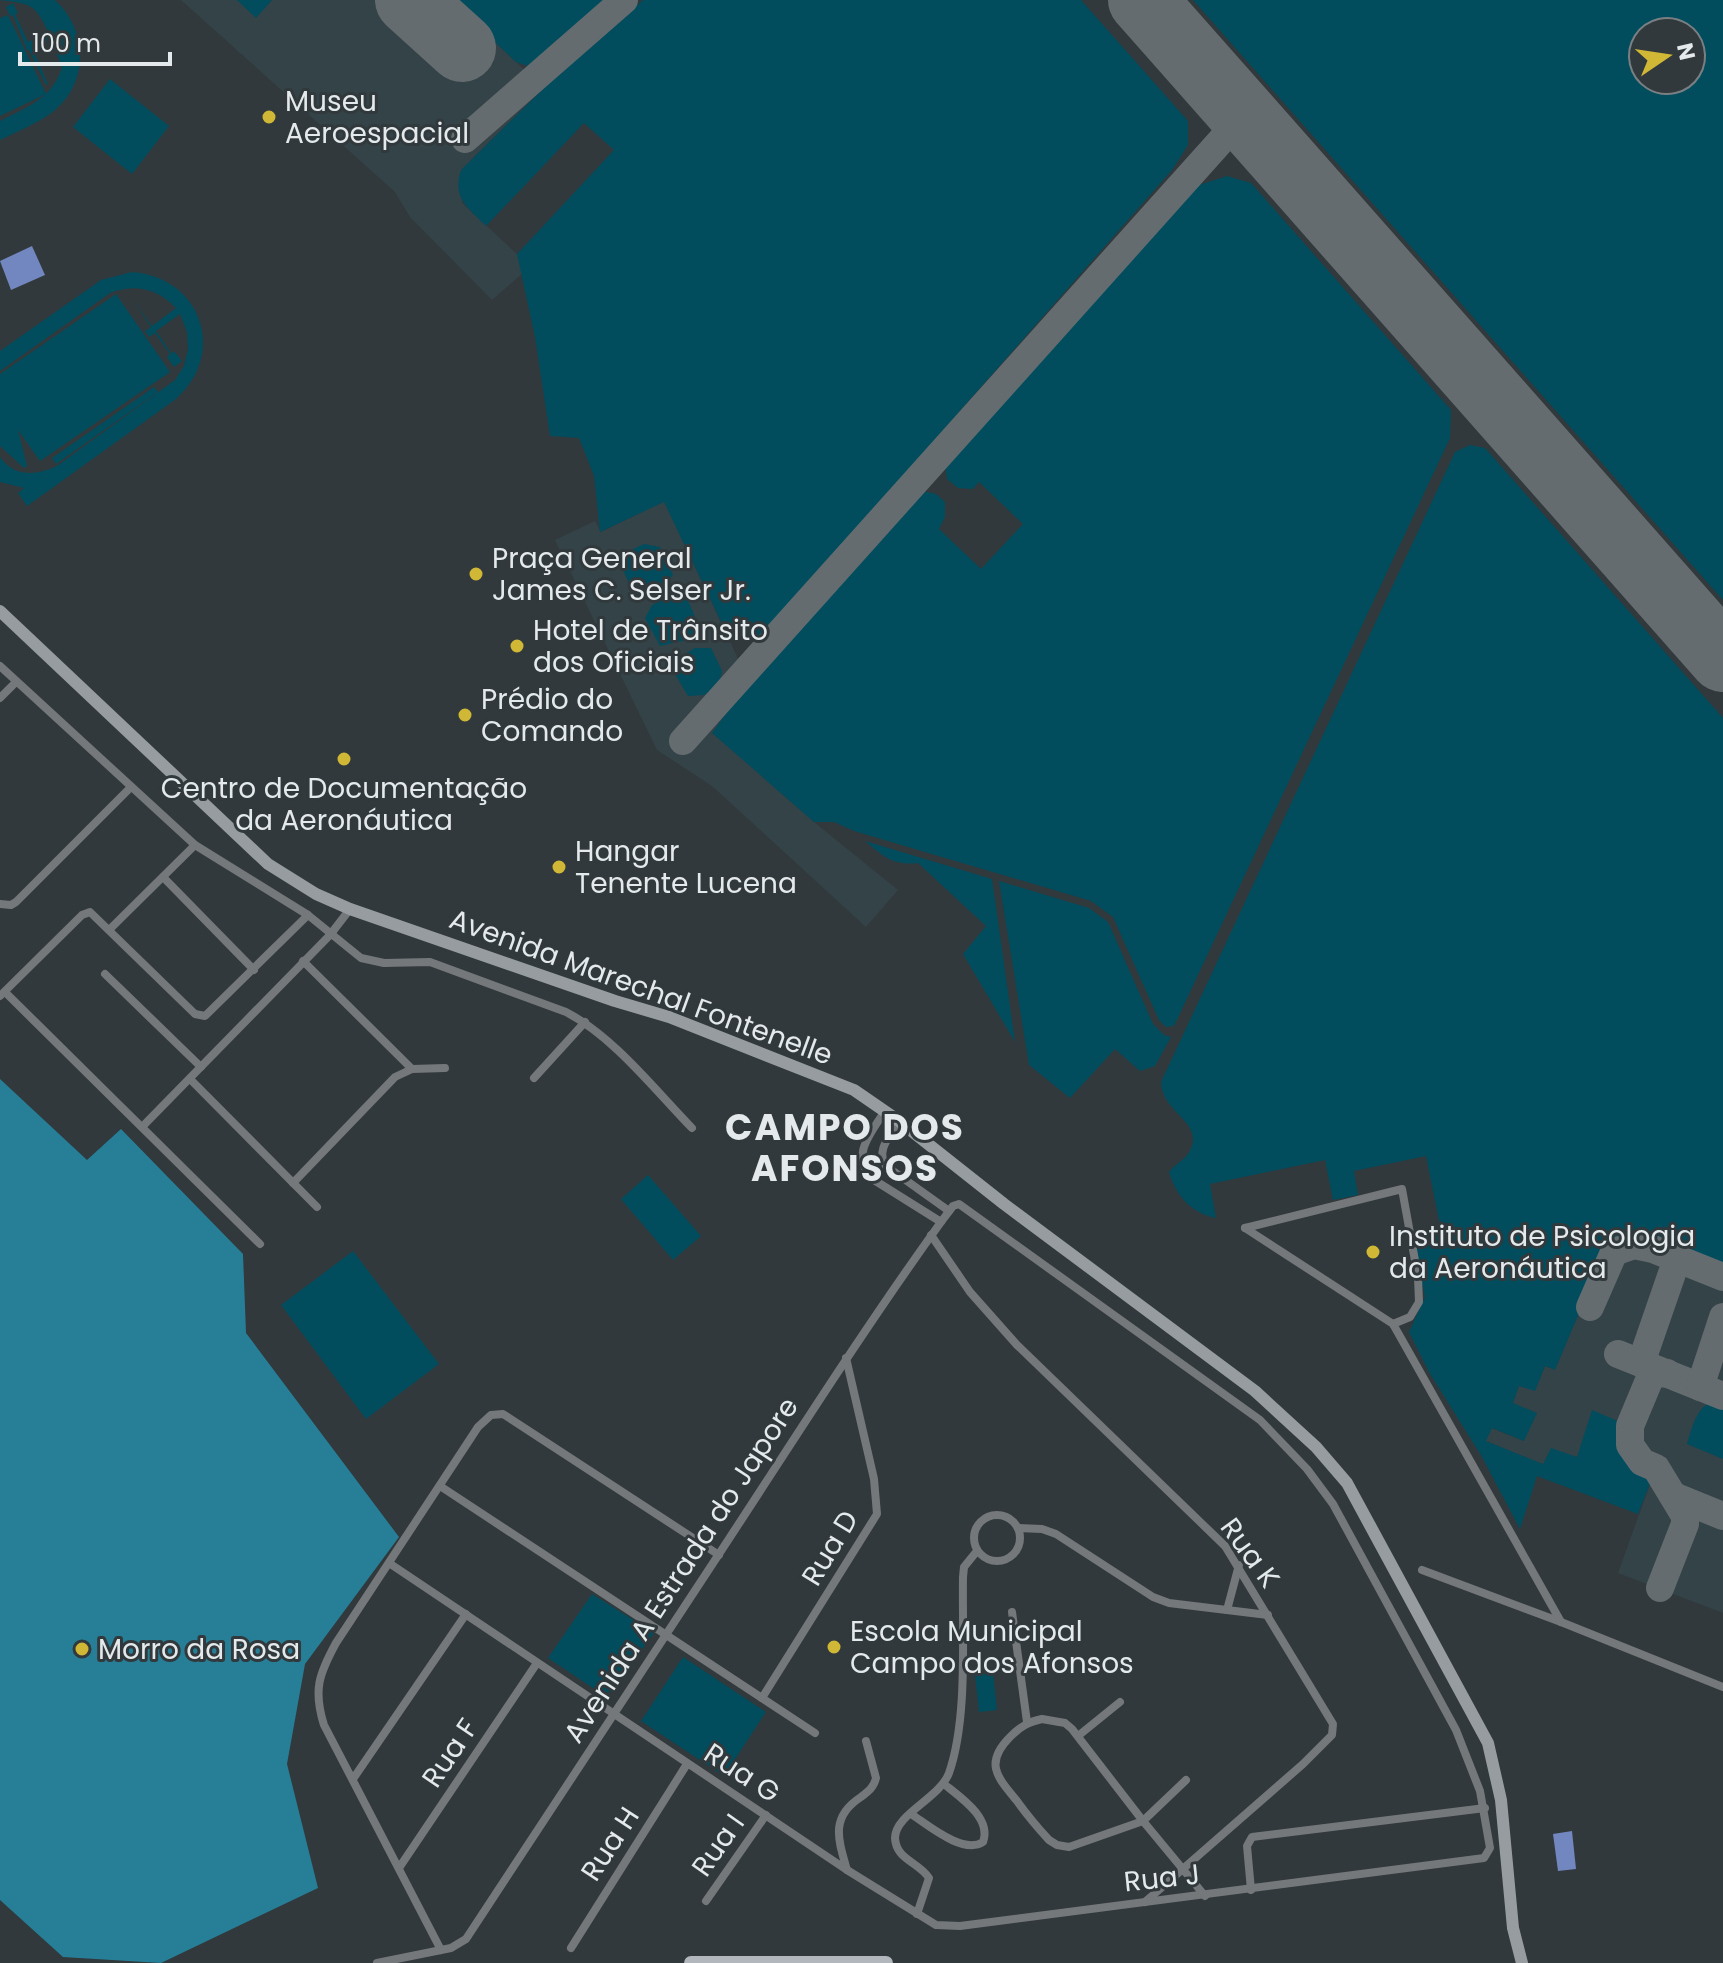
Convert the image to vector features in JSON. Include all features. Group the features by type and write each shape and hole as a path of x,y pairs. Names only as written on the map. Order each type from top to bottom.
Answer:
{"main road":[{"name":"Avenida Marechal Fontenelle","path":"0,611 268,864 316,894 350,909 669,1017 854,1090 1255,1391 1316,1447 1347,1483 1488,1743 1501,1800 1513,1928 1522,1963"},
{"path":"691,1963 886,1963"}],"street":[{"path":"0,666 195,845 308,915 361,958 384,963 430,962 499,986 585,1022 692,1128"},
{"path":"0,698 16,682"},
{"path":"0,904 16,902 131,787"},
{"path":"110,929 195,845"},
{"path":"163,877 254,970"},
{"path":"142,1127 330,935 350,909"},
{"path":"260,1244 3,994 82,915 90,912 200,1016 210,1012 308,915"},
{"path":"303,961 412,1069"},
{"path":"105,974 201,1067"},
{"path":"534,1078 585,1022"},
{"path":"293,1183 395,1077 412,1069 445,1068"},
{"path":"190,1079 317,1207"},
{"path":"885,1111 863,1146 866,1173 941,1222"},
{"path":"899,1121 881,1151 881,1159 886,1166 951,1209 963,1205 1260,1420 1307,1469 1324,1489 1343,1521 1456,1730 1485,1808 1252,1837 1247,1846 1251,1890"},
{"path":"863,1165 881,1159"},
{"path":"1393,1324 1410,1317 1419,1302 1418,1277 1402,1189 1245,1228 1393,1324 1561,1622"},
{"path":"913,1204 922,1191"},
{"name":"Avenida A Estrada do Japore","path":"441,1950 466,1939 846,1358 951,1209"},
{"name":"Rua K","path":"931,1235 970,1292 1017,1345 1225,1546 1330,1715 1334,1729 1332,1735 1145,1902"},
{"name":"Rua D","path":"762,1698 877,1514 874,1479 846,1358"},
{"path":"377,1963 441,1950 324,1725 319,1702 319,1679 336,1643 484,1419 503,1414 719,1555"},
{"path":"440,1486 815,1733"},
{"path":"1004,1515 1014,1521 1021,1540 1012,1557 993,1561 977,1551 974,1540 976,1528 982,1519 1004,1515"},
{"path":"1018,1528 1042,1529 1056,1534 1153,1597 1169,1603 1268,1615"},
{"path":"917,1914 929,1878 903,1857 895,1840 898,1826 944,1784 949,1773 958,1730 964,1567 977,1551"},
{"name":"Rua G","path":"389,1563 847,1870"},
{"path":"1227,1610 1239,1565"},
{"path":"1422,1570 1723,1687"},
{"path":"1012,1612 1027,1722"},
{"path":"353,1779 466,1614"},
{"name":"Rua F","path":"399,1868 537,1663"},
{"path":"1078,1736 1120,1702"},
{"path":"1186,1780 1143,1821 1069,1847 1049,1840 999,1779 996,1756 1000,1747 1027,1722 1054,1720 1065,1723 1078,1736 1143,1821 1205,1896"},
{"path":"847,1870 840,1820 850,1804 874,1785 876,1778 866,1741"},
{"name":"Rua H","path":"571,1948 687,1764"},
{"path":"911,1814 951,1839 966,1845 980,1845 985,1838 984,1824 944,1784"},
{"name":"Rua J","path":"847,1870 936,1925 960,1926 1480,1859 1488,1855 1490,1848 1485,1808"},
{"name":"Rua I","path":"706,1901 766,1815"}],"shaded area":[{"path":"0,0 55,0 73,25 80,55 74,85 55,110 0,140 0,121 46,94 62,67 51,39 32,48 46,85 13,15 10,16 6,7 13,3 28,42 48,32 43,22 30,6"},
{"path":"181,0 237,0 256,17 272,0 450,0 544,88 461,170 462,203 517,254 523,273 492,300 410,217 395,192"},
{"path":"237,0 272,0 256,18"},
{"path":"450,0 609,0 538,66 528,66 516,62"},
{"path":"643,0 1081,0 1188,121 1188,145 1172,170 760,638 740,640 726,632 664,502 600,532 594,476 579,438 550,436 535,337 517,254 614,150 584,123 486,226 463,201 458,188 461,170 544,88"},
{"path":"1193,0 1723,0 1723,600"},
{"path":"8,15 46,94 0,116 0,18"},
{"path":"110,79 169,126 132,174 73,127"},
{"path":"1227,176 1251,183 1451,410 1450,438 1174,1026 1166,1027 1159,1020 1113,917 1091,901 854,831 834,822 814,822 712,733 749,682 922,491 936,494 945,502 945,517 939,529 981,569 1023,524 979,482 973,489 958,488 947,479 945,465 1199,185"},
{"path":"32,246 45,275 11,290 0,261"},
{"path":"132,272 156,277 175,287 190,302 199,320 203,340 201,360 192,381 176,399 27,506 18,493 24,488 0,482 0,457 12,468 26,473 57,466 175,380 184,366 188,349 187,332 180,314 156,331 171,353 175,352 182,361 174,367 167,357 170,354 155,333 149,337 145,331 151,327 132,299 152,326 176,308 154,292 128,288 110,293 0,371 0,351 101,280"},
{"path":"116,294 170,372 40,461 18,430 27,466 24,468 0,446 0,374"},
{"path":"154,387 158,392 56,464 52,458"},
{"path":"1470,445 1485,448 1723,718 1723,1270 1645,1239 1626,1239 1613,1245 1601,1261 1555,1370 1545,1366 1535,1391 1519,1386 1513,1403 1537,1413 1524,1441 1492,1428 1486,1441 1543,1464 1551,1448 1577,1457 1592,1410 1620,1422 1621,1442 1626,1456 1635,1467 1653,1476 1638,1514 1537,1476 1520,1529 1409,1332 1425,1297 1412,1236 1441,1230 1426,1156 1354,1171 1358,1195 1333,1200 1325,1160 1210,1184 1216,1218 1207,1216 1186,1202 1169,1172 1188,1154 1193,1143 1189,1126 1168,1103 1161,1082 1455,452"},
{"path":"664,501 749,682 713,733 814,822 898,890 866,927 712,786 657,750 555,540 595,521 601,532"},
{"path":"644,544 660,547 673,575 656,590 634,595 621,565 629,551"},
{"path":"670,596 686,596 699,626 687,640 660,646 645,618 652,605"},
{"path":"695,648 711,648 722,671 719,685 704,695 688,696 672,669 680,657"},
{"path":"865,841 992,879 1015,1042 963,954 986,926 918,863 895,861"},
{"path":"999,881 1089,908 1108,922 1153,1024 1164,1035 1171,1037 1155,1066 1140,1071 1115,1049 1070,1098 1029,1065"},
{"path":"0,1079 87,1160 121,1129 243,1254 246,1333 399,1537 305,1664 287,1764 318,1888 161,1963 63,1957 0,1900"},
{"path":"648,1175 701,1236 673,1260 621,1199"},
{"path":"1636,1238 1723,1270 1723,1613 1618,1573 1653,1476 1637,1470 1626,1459 1621,1445 1544,1465 1485,1441 1491,1428 1524,1441 1512,1403 1519,1386 1535,1390 1545,1366 1555,1369 1601,1261 1613,1245"},
{"path":"353,1251 439,1364 366,1419 281,1305"},
{"path":"1714,1402 1723,1406 1723,1459 1687,1444 1699,1413"},
{"path":"592,1594 654,1633 612,1691 602,1694 548,1658"},
{"path":"683,1657 766,1712 724,1776 641,1721"},
{"path":"993,1672 997,1710 979,1712 975,1675"},
{"path":"1572,1831 1576,1869 1558,1871 1553,1834"}],"taxiway":[{"path":"465,139 624,0"},
{"path":"683,741 1244,115"},
{"path":"1590,1307 1614,1252 1634,1245 1653,1249 1723,1277"},
{"path":"1641,1363 1677,1259"},
{"path":"1700,1387 1723,1317"},
{"path":"1618,1354 1723,1396"},
{"path":"1660,1588 1685,1524 1685,1516 1656,1468 1642,1462 1630,1445 1630,1426 1650,1378 1667,1373"},
{"path":"1676,1497 1723,1516"}],"runway":[{"path":"409,0 462,48"},
{"path":"1142,0 1723,658"}],"place":[{"name":"Museu Aeroespacial","path":"269,117"},
{"name":"Praça General James C. Selser Jr.","path":"476,574"},
{"name":"Hotel de Trânsito dos Oficiais","path":"517,646"},
{"name":"Prédio do Comando","path":"465,715"},
{"name":"Centro de Documentação da Aeronáutica","path":"344,759"},
{"name":"Hangar Tenente Lucena","path":"559,867"},
{"name":"Instituto de Psicologia da Aeronáutica","path":"1373,1252"},
{"name":"Escola Municipal Campo dos Afonsos","path":"834,1647"},
{"name":"Morro da Rosa","path":"82,1649"}],"district":[{"name":"CAMPO DOS AFONSOS","path":"845,1148"}]}
